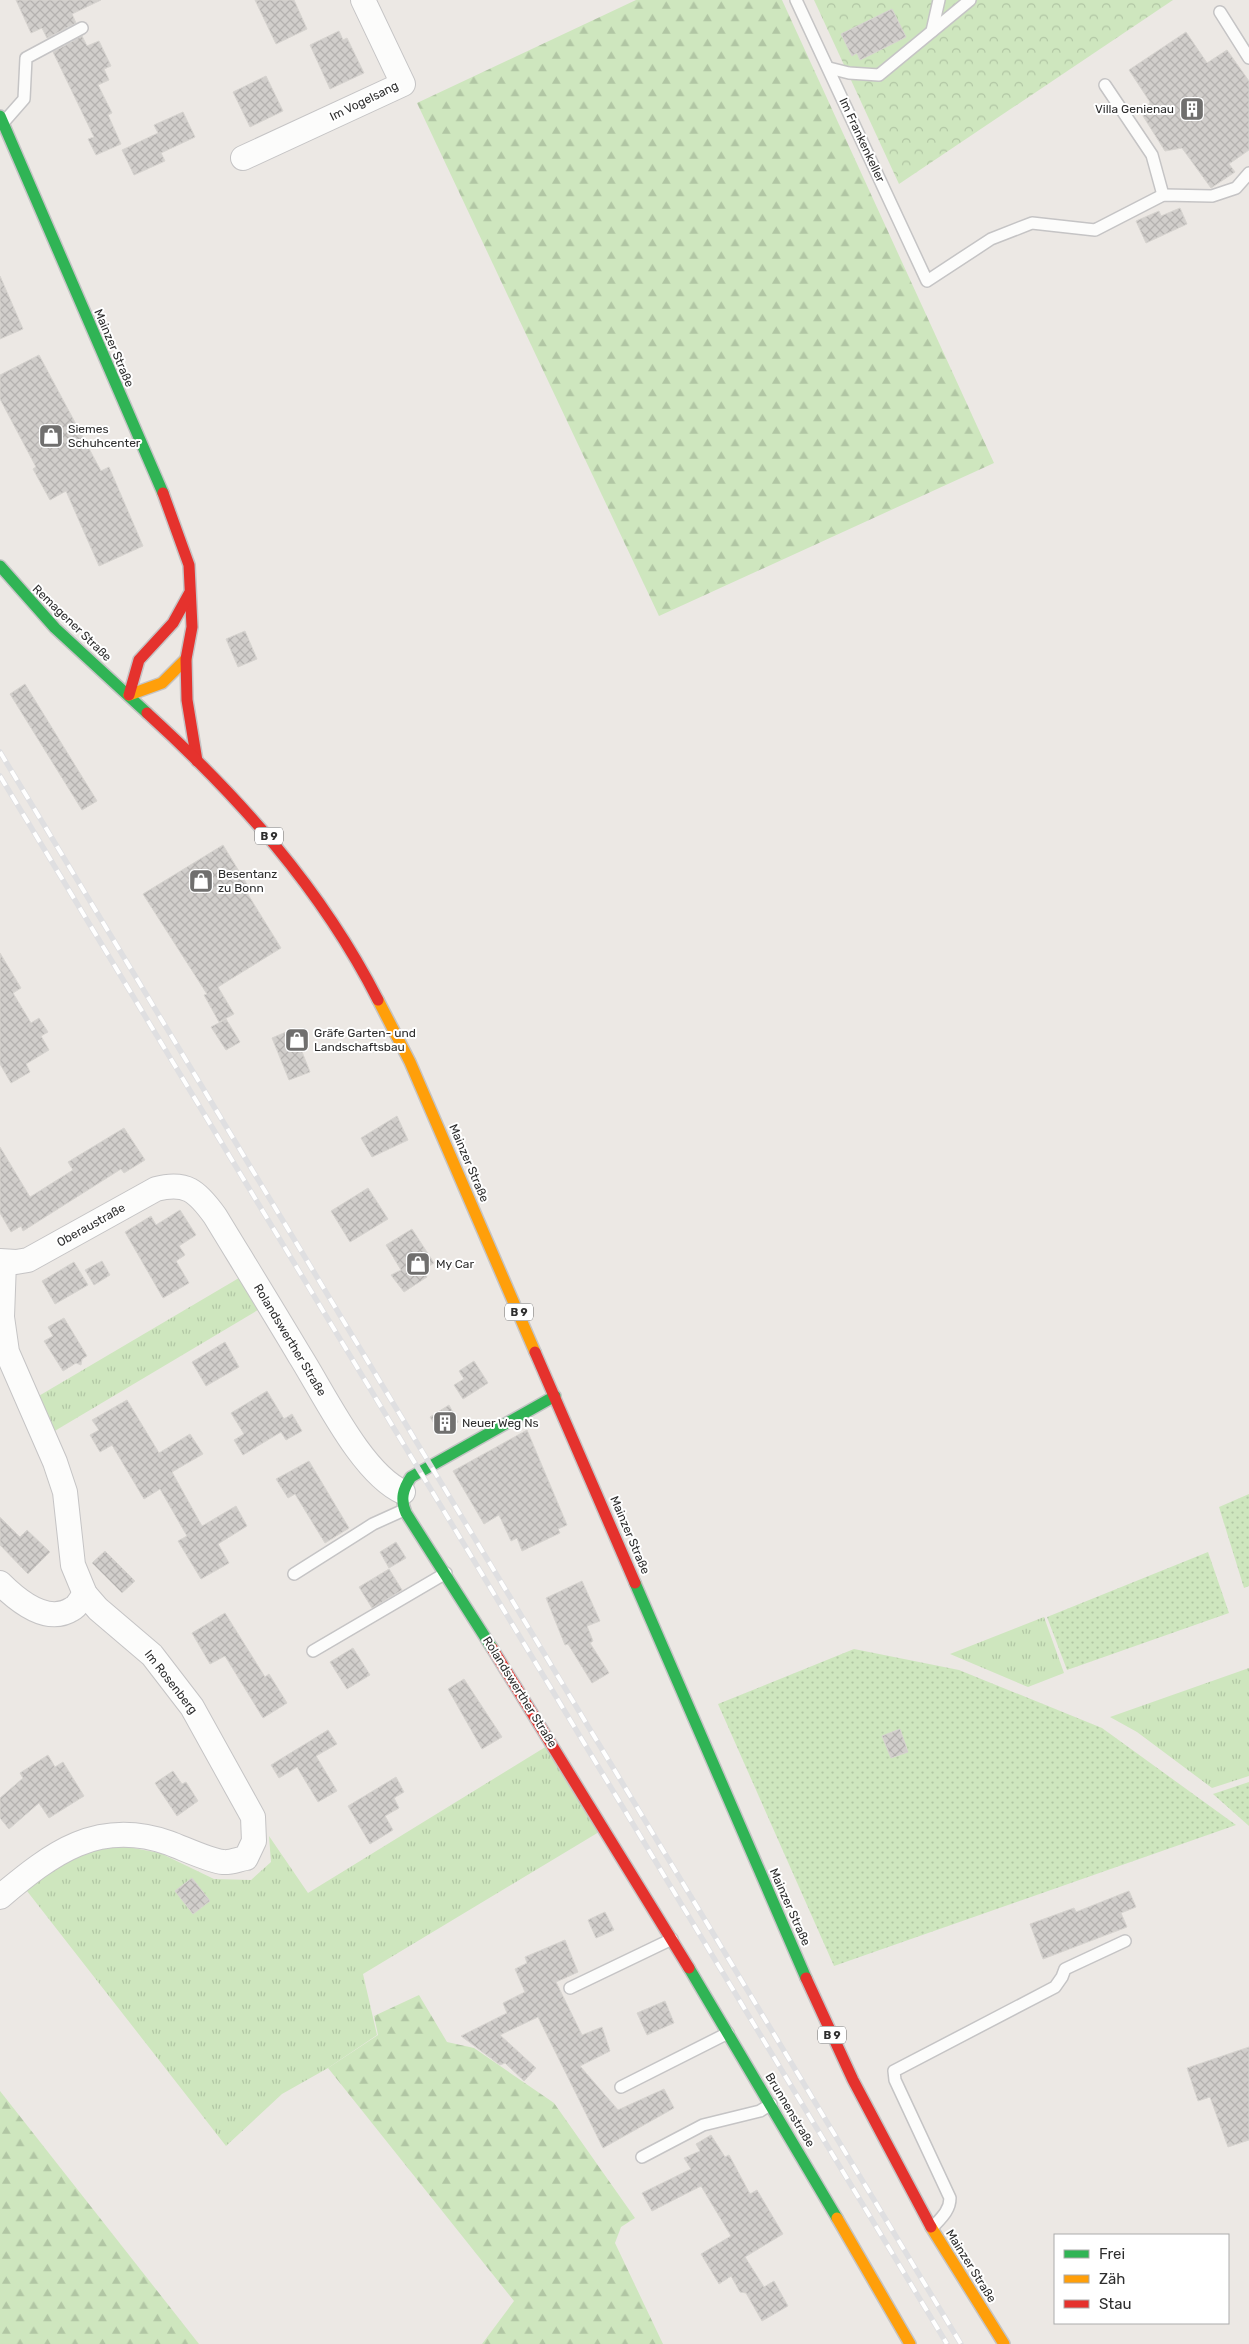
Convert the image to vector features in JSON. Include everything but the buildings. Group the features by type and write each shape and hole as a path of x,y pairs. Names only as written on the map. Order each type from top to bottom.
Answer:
{"main road":[{"name":"Mainzer Straße","path":"1,120 174,519 188,558 192,627 186,659 188,700 197,760"},
{"name":"Remagener Straße","path":"0,566 45,618 129,696"},
{"path":"129,696 139,660 173,623 189,594"},
{"path":"129,696 162,683 186,659"},
{"name":"Mainzer Straße","path":"129,696 197,760 275,843 332,920 373,990 410,1062 788,1938 853,2080 932,2228 1004,2344"},
{"path":"403,1500 411,1477 555,1396"},
{"name":"Rolandswerther Straße","path":"403,1500 643,1892"},
{"name":"Brunnenstraße","path":"643,1892 771,2104 910,2344"}],"street":[{"name":"Im Vogelsang","path":"243,158 403,84 363,0"},
{"name":"Oberaustraße","path":"2,1261 28,1260 156,1189 181,1186"},
{"name":"Rolandswerther Straße","path":"181,1186 203,1199 337,1417 366,1460 403,1500"},
{"name":"Im Rosenberg","path":"0,1897 53,1854 93,1838 125,1834 162,1841 223,1862 246,1858 254,1841 253,1817 192,1706 152,1655 98,1609 85,1594 73,1565 65,1492 55,1462 7,1352 1,1318 2,1261"},
{"path":"0,1583 27,1606 52,1615 73,1609 85,1594"}],"lane":[{"name":"Im Frankenkeller","path":"796,0 927,281 991,239 1032,223 1095,230 1163,196"},
{"path":"932,31 939,0"},
{"path":"829,68 849,74 879,75 970,0"},
{"path":"1220,12 1249,58"},
{"path":"1,120 24,99 26,58 82,28"},
{"path":"1105,85 1152,156 1163,196 1212,196 1236,188 1249,173"},
{"path":"294,1574 373,1524 403,1500"},
{"path":"313,1651 446,1573"},
{"path":"570,1988 672,1939"},
{"path":"932,2228 950,2205 950,2198 895,2080 894,2071 1055,1987 1062,1977 1064,1969 1124,1941"},
{"path":"621,2087 728,2033"},
{"path":"642,2157 702,2125 760,2111 771,2104"}],"green space":[{"path":"636,0 782,0 994,463 659,616 417,103"},
{"path":"814,0 1173,0 899,184"},
{"path":"244,1275 263,1307 53,1432 37,1397"},
{"path":"1249,1494 1249,1586 1244,1588 1219,1507"},
{"path":"1208,1552 1229,1613 1067,1670 1047,1617"},
{"path":"1044,1617 1064,1673 1028,1687 950,1654"},
{"path":"854,1649 959,1670 1102,1728 1236,1825 834,1966 718,1704"},
{"path":"1249,1668 1249,1776 1212,1788 1137,1732 1110,1717"},
{"path":"547,1746 599,1832 363,1974 377,2035 328,2068 282,2094 226,2146 27,1891 62,1859 106,1843 160,1853 214,1879 251,1880 271,1862 269,1836 308,1893"},
{"path":"1249,1782 1249,1826 1213,1794"},
{"path":"419,1995 447,2042 474,2048 554,2103 635,2218 621,2227 615,2243 663,2344 482,2344 514,2301 328,2068 378,2035 374,2016"},
{"path":"0,2091 199,2344 0,2344"}],"railway":[{"path":"0,752 961,2344"},
{"path":"0,776 947,2344"}],"traffic: fast":[{"path":"0,116 163,493"},
{"path":"0,566 55,628 147,713"},
{"path":"492,1648 406,1513 403,1494 411,1477 555,1396"},
{"path":"635,1583 806,1978"},
{"path":"689,1968 837,2218"}],"traffic: slow":[{"path":"129,695 162,683 186,659"},
{"path":"378,1000 410,1062 535,1352"},
{"path":"837,2218 910,2344"},
{"path":"931,2227 1004,2344"}],"traffic: jam":[{"path":"163,493 189,565 192,627 186,659 187,700 197,761"},
{"path":"129,695 139,660 173,623 189,594"},
{"path":"147,713 214,778 276,846 331,920 378,1000"},
{"path":"535,1352 635,1583"},
{"path":"492,1648 689,1968"},
{"path":"806,1978 853,2080 931,2227"}],"place":[{"name":"Villa Genienau","path":"1192,109"},
{"name":"Siemes Schuhcenter","path":"51,436"},
{"name":"Besentanz zu Bonn","path":"201,881"},
{"name":"Gräfe Garten- und Landschaftsbau","path":"297,1040"},
{"name":"My Car","path":"418,1264"},
{"name":"Neuer Weg Ns","path":"445,1423"}]}
